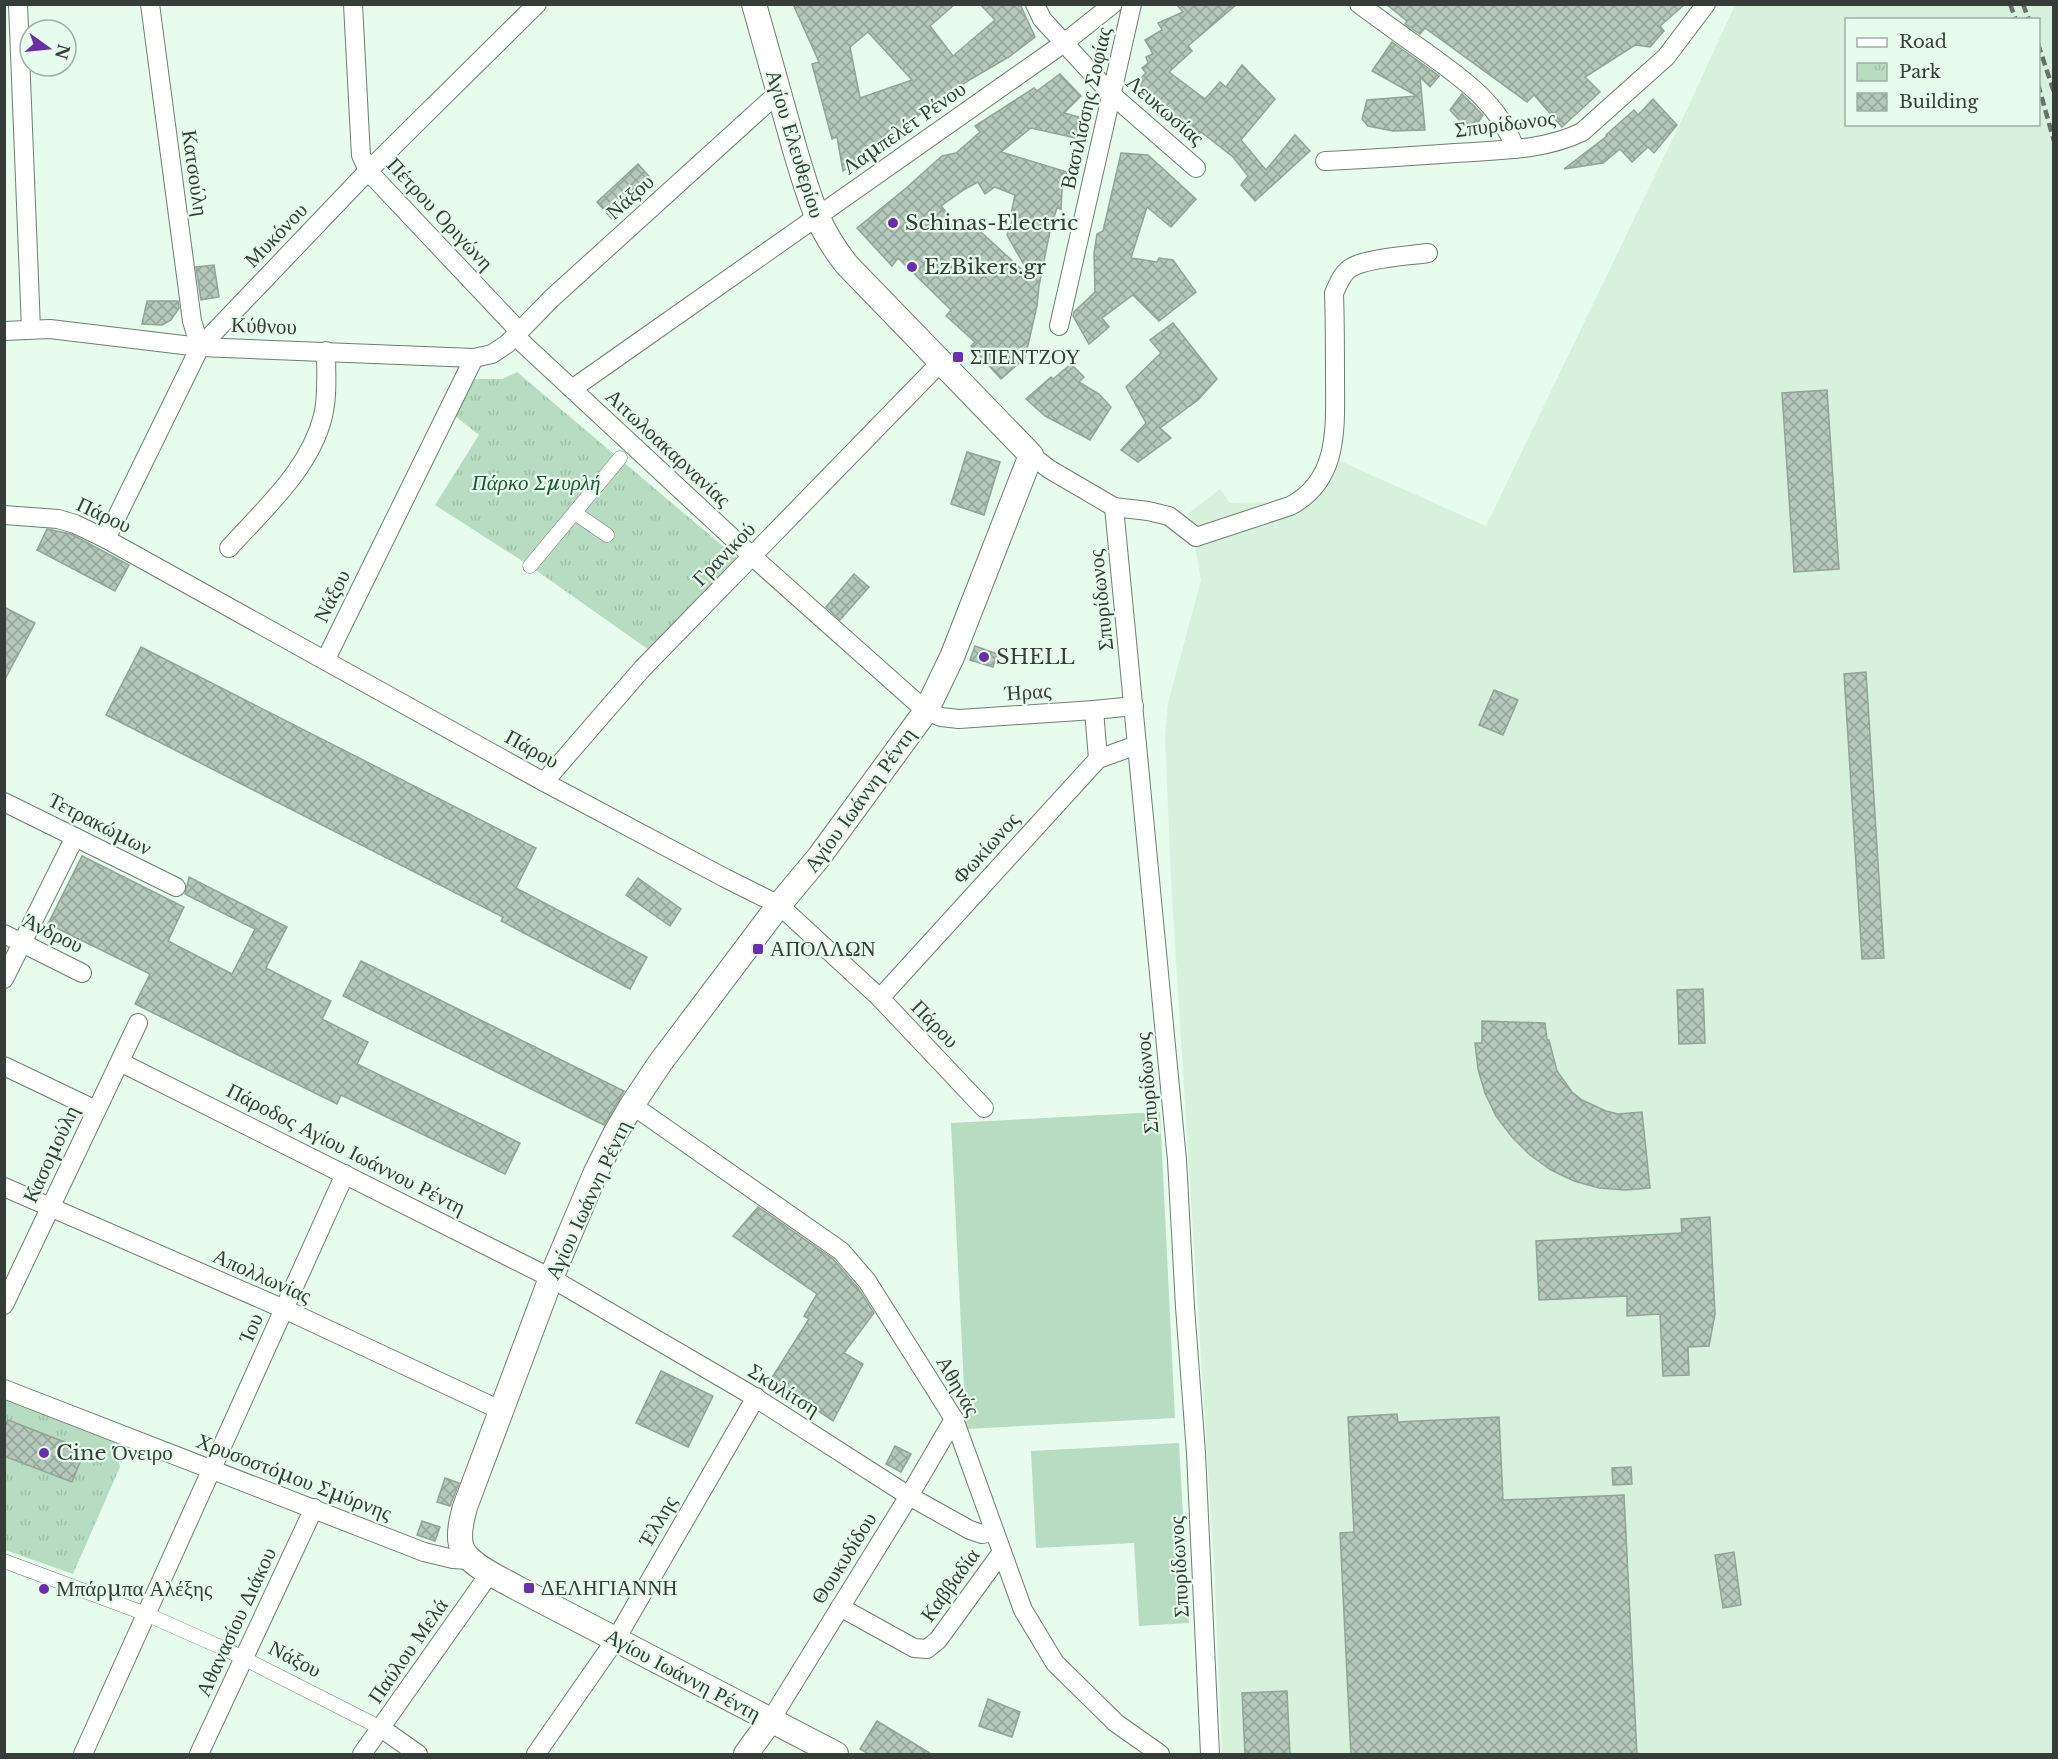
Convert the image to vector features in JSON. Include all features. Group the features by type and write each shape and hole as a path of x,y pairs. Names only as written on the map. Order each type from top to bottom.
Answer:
{"street":[{"path":"18,4 31,329"},
{"name":"Κατσούλη","path":"150,4 192,321 200,347"},
{"name":"Πέτρου Οριγώνη","path":"352,4 361,146 368,171 517,334"},
{"name":"Μυκόνου","path":"106,539 200,347 368,171 537,4"},
{"name":"Αγίου Ελευθερίου","path":"754,4 778,93 816,216 826,236 847,265 1031,455"},
{"name":"Λευκωσίας","path":"1035,4 1042,19 1111,94 1196,168"},
{"name":"Λαμπελέτ Ρένου","path":"572,389 1064,43 1113,4"},
{"name":"Βασιλίσσης Σοφίας","path":"1059,326 1132,4"},
{"path":"1359,4 1478,91 1504,123 1515,149"},
{"name":"Σπυρίδωνος","path":"1325,161 1515,149 1555,143 1582,132 1666,57 1706,4"},
{"name":"Νάξου","path":"517,334 552,298 778,93"},
{"path":"1031,455 1049,469 1114,507 1169,516 1196,537 1302,500 1322,476 1335,442 1334,293 1340,279 1347,270 1359,263 1428,253"},
{"name":"Κύθνου","path":"4,332 50,329 200,347 474,358 497,352 517,334"},
{"name":"Αιτωλοακαρνανίας","path":"517,334 572,389 753,557 926,711"},
{"path":"229,548 289,481 316,437 325,399 326,351"},
{"name":"Νάξου","path":"326,659 474,358"},
{"name":"Γρανικού","path":"544,782 642,669 941,362"},
{"name":"Αγίου Ιωάννη Ρέντη","path":"836,1755 468,1560 461,1546 462,1522 465,1507 500,1410 551,1278 596,1172 632,1105 690,1023 779,905 819,857 926,711 952,657 1031,455"},
{"path":"530,566 620,458"},
{"name":"Σπυρίδωνος","path":"1114,507 1177,1160 1196,1453 1210,1755"},
{"path":"575,513 607,535"},
{"name":"Πάρου","path":"4,515 57,519 75,524 106,539 544,782 779,905 880,998 984,1108"},
{"name":"Ήρας","path":"926,711 941,717 959,719 1134,706"},
{"path":"1094,710 1098,759"},
{"name":"Φωκίωνος","path":"880,998 1098,759 1137,745"},
{"name":"Τετρακώμων","path":"4,802 176,888"},
{"path":"4,979 75,837"},
{"name":"Άνδρου","path":"4,934 82,973"},
{"name":"Κασομούλη","path":"4,1305 138,1023"},
{"name":"Πάροδος Αγίου Ιωάννου Ρέντη","path":"120,1062 551,1278"},
{"path":"4,1066 96,1110"},
{"name":"Αθηνάς","path":"632,1105 841,1251 867,1281 954,1419 1023,1610 1055,1663 1116,1723 1160,1755"},
{"name":"Ίου","path":"82,1755 345,1174"},
{"name":"Απολλωνίας","path":"4,1187 284,1310 500,1410"},
{"name":"Σκυλίτση","path":"551,1278 756,1398 909,1496 970,1530 982,1534 994,1532"},
{"name":"Χρυσοστόμου Σμύρνης","path":"4,1389 424,1552 468,1560"},
{"name":"Έλλης","path":"536,1755 616,1639 756,1398"},
{"name":"Θουκυδίδου","path":"770,1721 954,1419"},
{"name":"Αθανασίου Διάκου","path":"199,1755 314,1508"},
{"name":"Καββαδία","path":"840,1607 914,1648 927,1649 938,1640 1002,1552"},
{"name":"Νάξου","path":"4,1561 146,1614 245,1659 381,1728 418,1755"},
{"name":"Παύλου Μελά","path":"362,1755 490,1573"},
{"path":"746,1755 770,1721"}],"shaded area":[{"path":"1735,5 2053,5 2053,1754 1222,1754 1214,1566 1171,881 1165,735 1168,703 1201,580 1189,513 1220,489 1230,503 1269,502 1291,495 1310,482 1324,454 1486,526"}],"green space":[{"name":"Πάρκο Σµυρλή","path":"517,372 738,559 649,650 530,566 435,505 479,435 455,416 474,379 502,379"},
{"path":"1160,1112 1175,1418 966,1429 951,1123"},
{"path":"5,1395 113,1436 120,1467 73,1574 5,1550"},
{"path":"1179,1443 1189,1623 1139,1626 1134,1543 1036,1548 1031,1451"}],"building":[{"path":"793,4 955,4 930,26 953,56 995,20 980,4 1020,4 1035,37 1009,57 933,105 843,171 837,137 832,139 812,64 819,62","holes":["868,32 912,80 860,98 850,47"]},
{"path":"1176,4 1237,4 1188,46 1192,51 1169,72 1205,99 1220,82 1226,87 1242,65 1275,99 1241,140 1266,170 1295,135 1310,151 1255,201 1241,185 1248,176 1233,157 1201,132 1196,137 1137,82 1146,73 1142,68 1148,63 1146,57 1153,54 1145,40 1162,30 1158,23 1183,12"},
{"path":"1386,4 1685,4 1660,26 1664,31 1650,47 1635,45 1585,77 1600,92 1562,127 1534,95 1527,102 1425,28 1420,34 1405,24 1407,21"},
{"path":"1392,42 1439,76 1430,87 1420,77 1425,130 1393,131 1368,126 1362,119 1367,100 1417,96 1372,71"},
{"path":"1060,74 1081,96 1064,113 1079,117 1076,138 1031,128 1001,152 1067,172 1062,190 1061,209 1057,208 1051,226 1025,358 1001,379 971,346 975,342 946,316 951,310 898,258 892,266 857,228 942,156 956,153 980,132 975,126 1034,88 1037,91","holes":["978,182 985,194 995,187 1015,195 1011,214 1014,215 1007,235 1032,279 970,222 961,230 941,206"]},
{"path":"1462,94 1483,115 1471,133 1450,110"},
{"path":"1653,99 1677,125 1654,153 1648,147 1632,162 1620,149 1603,163 1564,169 1607,136 1634,110 1638,115"},
{"path":"1121,153 1148,155 1196,199 1171,227 1147,207 1131,258 1157,262 1159,258 1173,260 1196,292 1159,321 1133,295 1102,318 1109,327 1089,344 1073,316 1074,312 1095,292 1094,253 1097,234 1103,231"},
{"path":"638,164 654,182 612,219 597,202"},
{"path":"214,265 219,297 201,300 196,267"},
{"path":"147,301 178,301 179,308 171,320 162,325 142,324"},
{"path":"1173,323 1217,379 1198,400 1160,428 1171,438 1138,462 1121,450 1146,423 1126,387 1161,353 1150,340"},
{"path":"1071,364 1084,377 1079,382 1099,394 1111,407 1090,440 1045,416 1026,399 1051,377 1053,379"},
{"path":"1827,390 1839,569 1794,572 1782,393"},
{"path":"967,452 1000,462 984,515 951,504"},
{"path":"47,529 71,534 129,565 115,591 37,550"},
{"path":"854,574 869,587 840,620 826,607"},
{"path":"4,607 35,623 4,681"},
{"name":"SHELL","path":"975,646 997,654 993,667 970,660"},
{"path":"141,647 536,848 516,888 647,957 630,989 501,921 503,917 106,715"},
{"path":"1866,672 1884,958 1862,959 1844,674"},
{"path":"1494,690 1518,700 1503,735 1479,725"},
{"path":"82,856 184,907 168,941 232,974 255,929 185,894 189,877 287,927 266,968 331,1001 322,1019 368,1042 357,1064 520,1143 505,1174 341,1095 337,1104 135,1004 150,974 48,924"},
{"path":"638,878 681,909 670,926 626,895"},
{"path":"361,961 624,1091 604,1125 343,996"},
{"path":"1703,989 1705,1043 1679,1044 1677,990"},
{"path":"1482,1021 1545,1023 1547,1040 1549,1040 1557,1071 1572,1092 1582,1100 1606,1111 1618,1114 1642,1112 1650,1188 1625,1190 1599,1188 1574,1181 1551,1170 1530,1155 1496,1116 1485,1093 1478,1069 1475,1043 1482,1043"},
{"path":"758,1207 833,1259 858,1288 874,1313 844,1353 863,1364 833,1421 771,1379 809,1319 804,1316 817,1294 733,1236"},
{"path":"1710,1217 1715,1314 1709,1346 1688,1347 1689,1375 1663,1376 1660,1314 1627,1316 1627,1296 1539,1300 1536,1241 1682,1233 1681,1219"},
{"path":"661,1371 713,1396 688,1447 636,1423"},
{"path":"1397,1414 1398,1422 1499,1417 1503,1500 1624,1495 1637,1755 1351,1755 1340,1533 1354,1532 1348,1417"},
{"name":"Cine Όνειρο","path":"8,1420 85,1450 72,1482 4,1456 4,1429"},
{"path":"895,1446 911,1454 901,1472 886,1464"},
{"path":"1631,1467 1632,1484 1613,1485 1612,1468"},
{"path":"445,1478 459,1483 450,1506 437,1502"},
{"path":"422,1521 440,1527 435,1541 417,1535"},
{"path":"1734,1552 1741,1605 1723,1608 1715,1555"},
{"path":"1287,1691 1290,1755 1245,1755 1242,1693"},
{"path":"988,1699 1020,1712 1012,1737 979,1726"},
{"path":"877,1721 933,1755 870,1755 860,1749"}],"railway":[{"path":"2010,4 2015,18"},
{"path":"2023,4 2028,18"},
{"path":"2040,50 2054,92"},
{"path":"2040,91 2054,141"}],"place":[{"name":"Schinas-Electric","path":"893,223"},
{"name":"EzBikers.gr","path":"912,267"},
{"name":"ΣΠΕΝΤΖΟΥ","path":"958,357"},
{"name":"SHELL","path":"984,657"},
{"name":"ΑΠΟΛΛΩΝ","path":"758,949"},
{"name":"Cine Όνειρο","path":"44,1453"},
{"name":"ΔΕΛΗΓΙΑΝΝΗ","path":"529,1588"},
{"name":"Μπάρμπα Αλέξης","path":"44,1589"}]}
